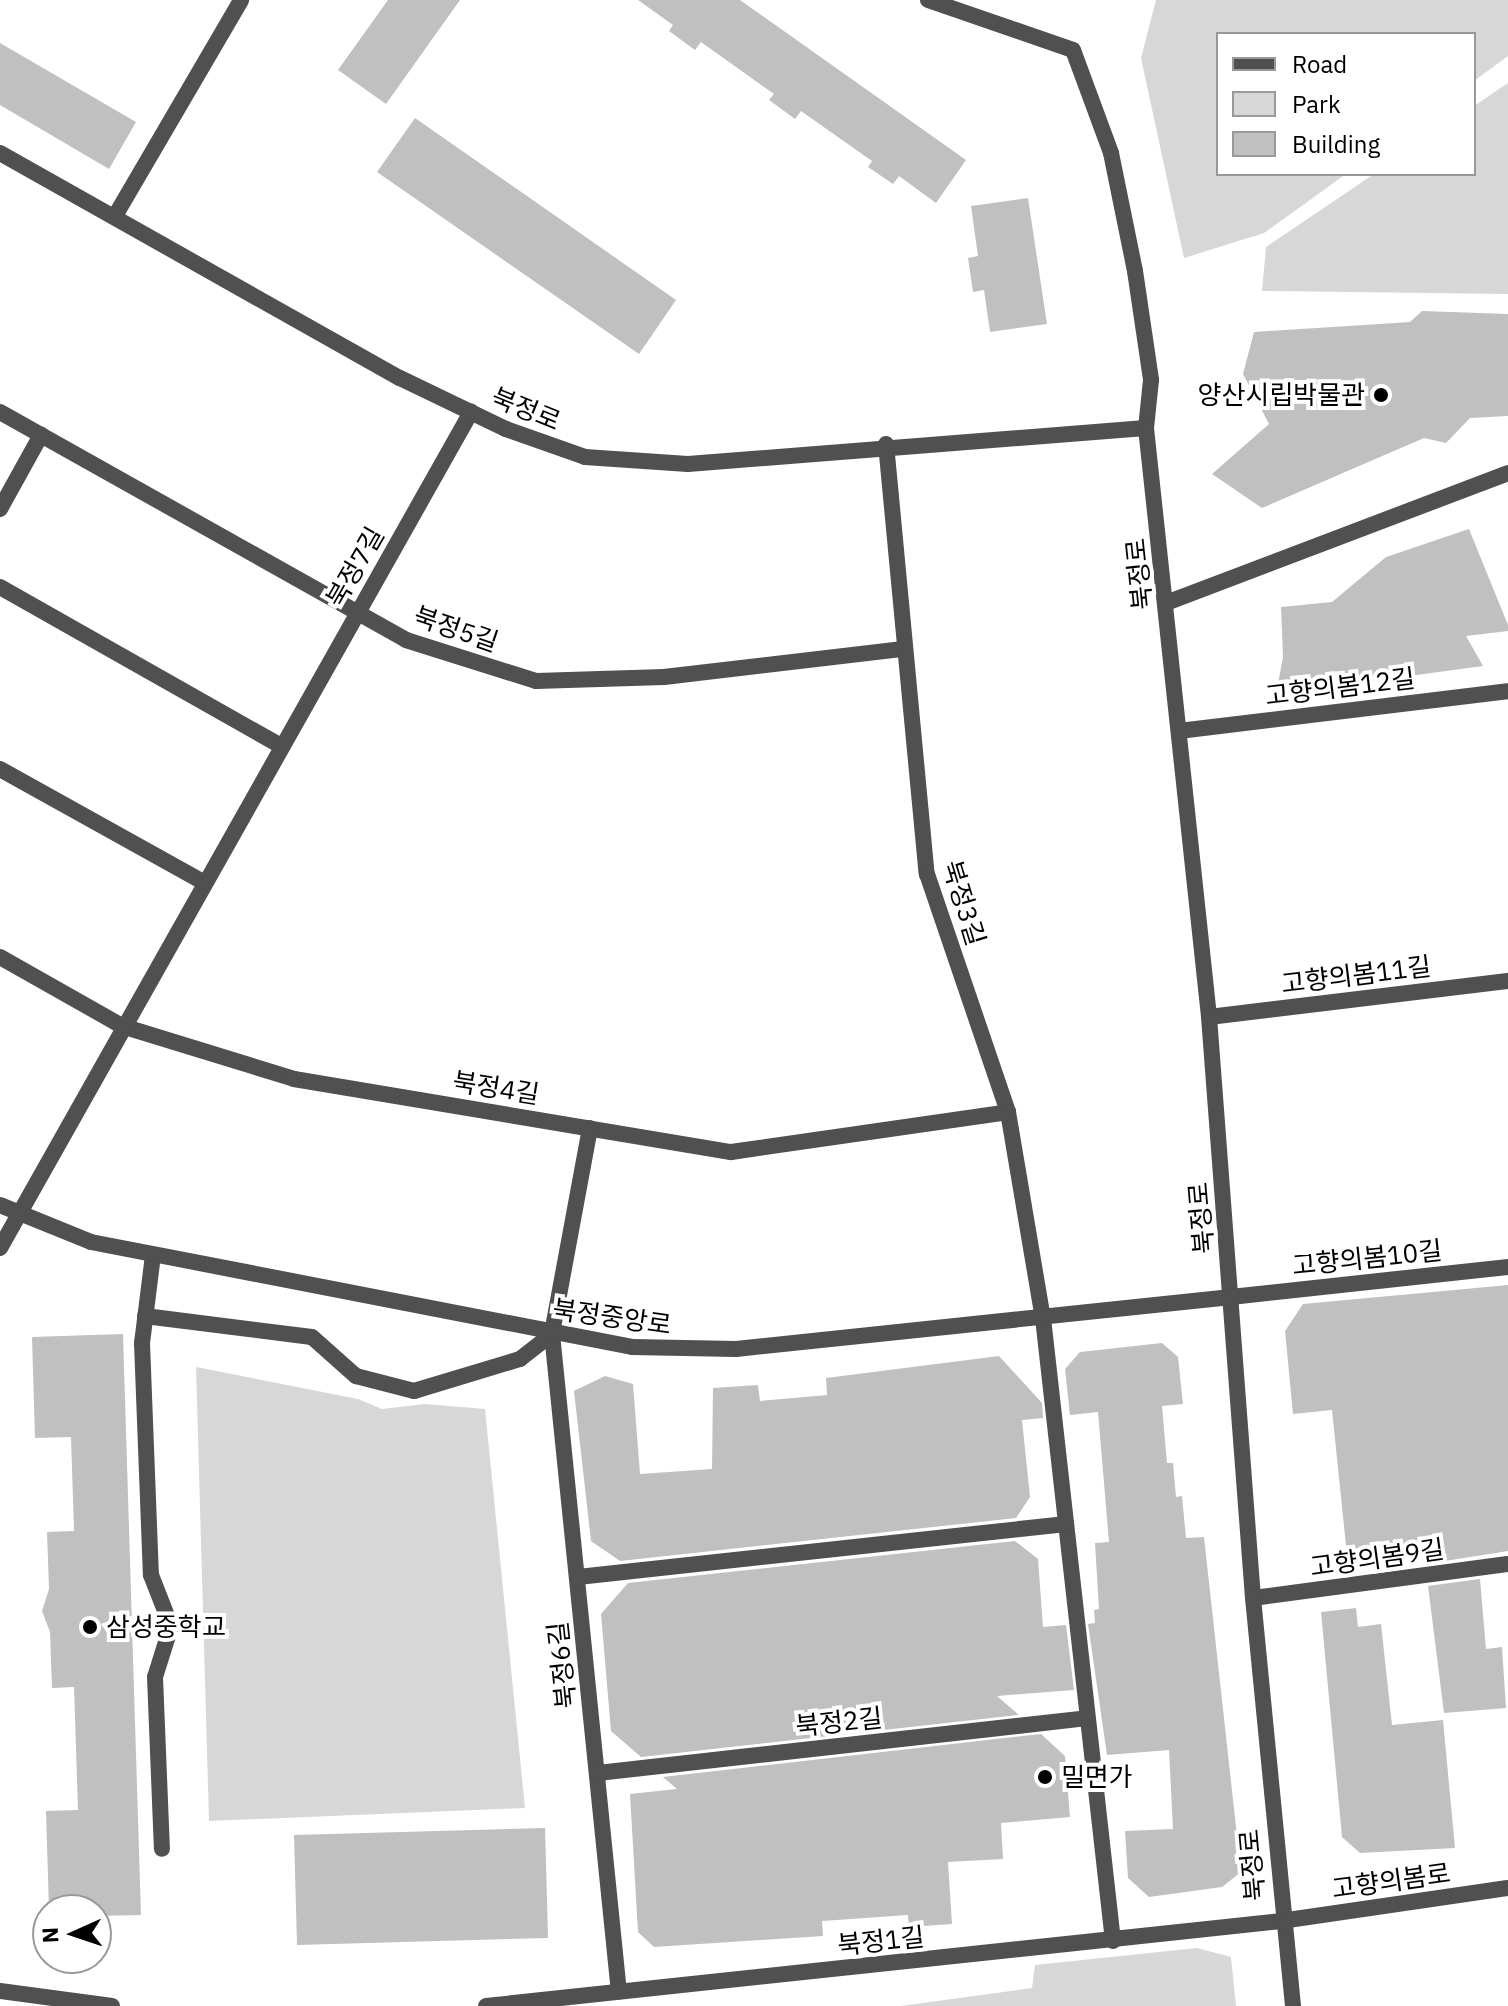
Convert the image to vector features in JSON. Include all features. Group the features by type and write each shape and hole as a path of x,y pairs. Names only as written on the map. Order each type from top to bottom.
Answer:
{"street":[{"path":"115,216 241,0"},
{"name":"북정로","path":"928,0 1073,50 1111,153 1135,271 1151,380 1146,428 1209,1017 1253,1598 1281,1921 1293,2006"},
{"name":"북정로","path":"0,153 471,412 585,457 688,464 886,444 1146,428"},
{"name":"북정5길","path":"0,412 359,609 406,640 536,681 664,677 903,649"},
{"name":"북정7길","path":"0,1248 16,1211 471,412"},
{"path":"0,509 41,435"},
{"name":"북정3길","path":"886,444 903,649 927,874 1008,1112 1043,1318"},
{"path":"1166,603 1508,473"},
{"path":"0,587 281,746"},
{"name":"고향의봄12길","path":"1179,731 1508,691"},
{"path":"0,769 203,882"},
{"name":"북정4길","path":"0,957 122,1026 294,1079 731,1152 1008,1112"},
{"name":"고향의봄11길","path":"1209,1017 1508,981"},
{"name":"북정6길","path":"590,1128 552,1334 619,1992"},
{"name":"북정중앙로","path":"0,1205 91,1242 552,1334 688,1351 1231,1297"},
{"path":"153,1255 145,1316 151,1575 171,1626 155,1677 162,1849"},
{"name":"고향의봄10길","path":"1231,1297 1508,1267"},
{"path":"145,1316 312,1337 356,1376 414,1391 520,1359 552,1334"},
{"path":"1043,1318 1113,1941"},
{"path":"578,1577 1066,1524"},
{"name":"고향의봄9길","path":"1253,1598 1508,1564"},
{"name":"북정2길","path":"598,1773 1087,1718"},
{"name":"고향의봄로","path":"1281,1921 1508,1888"},
{"name":"북정1길","path":"486,2006 1281,1921"},
{"path":"0,1991 112,2006"}],"green space":[{"path":"1156,0 1508,0 1508,56 1476,80 1476,32 1216,32 1216,176 1343,176 1264,233 1184,258 1141,58"},
{"path":"1508,83 1508,294 1262,291 1266,247 1371,176 1476,176 1476,105"},
{"path":"196,1367 358,1399 382,1409 425,1404 485,1409 525,1808 209,1821"},
{"path":"1197,1948 1231,1957 1236,2006 901,2006 1032,1988 1035,1965"}],"building":[{"path":"388,0 460,0 386,104 338,70"},
{"path":"638,0 740,0 966,160 936,203 899,176 893,184 868,167 872,161 801,111 795,119 769,100 774,94 701,42 695,50 669,31 673,25"},
{"path":"0,43 136,122 109,169 0,105"},
{"path":"415,118 676,300 639,354 377,172"},
{"path":"1028,198 1047,324 990,332 984,290 973,292 968,258 978,256 971,206"},
{"name":"양산시립박물관","path":"1422,311 1508,314 1508,416 1470,418 1446,443 1424,438 1262,508 1212,474 1269,424 1243,374 1254,332 1410,322"},
{"path":"1469,529 1508,625 1508,631 1466,636 1483,666 1276,694 1283,657 1281,607 1332,602 1386,557"},
{"path":"1508,1285 1508,1551 1426,1564 1425,1547 1347,1555 1332,1410 1293,1414 1285,1331 1303,1304"},
{"name":"삼성중학교","path":"123,1334 141,1915 112,1916 112,1894 49,1894 46,1811 78,1810 74,1687 52,1688 50,1632 42,1611 49,1589 47,1532 74,1531 71,1437 35,1438 32,1337"},
{"path":"1162,1343 1178,1357 1183,1404 1162,1406 1167,1463 1173,1463 1176,1497 1182,1496 1186,1538 1204,1537 1241,1872 1222,1887 1149,1897 1128,1878 1125,1831 1173,1829 1169,1750 1107,1755 1088,1624 1095,1623 1094,1610 1099,1609 1095,1543 1109,1542 1098,1412 1070,1415 1065,1369 1080,1352"},
{"path":"999,1356 1042,1403 1043,1418 1022,1420 1030,1497 1016,1518 620,1561 591,1541 574,1391 605,1376 633,1384 640,1474 712,1469 713,1388 758,1385 760,1401 827,1395 826,1378"},
{"path":"1015,1541 1038,1559 1043,1627 1066,1625 1074,1690 997,1696 1019,1715 641,1757 611,1731 601,1614 628,1583"},
{"path":"1480,1579 1486,1649 1502,1647 1506,1708 1444,1713 1428,1586"},
{"path":"1356,1608 1358,1627 1381,1624 1392,1725 1443,1720 1455,1848 1360,1853 1342,1837 1321,1612"},
{"path":"1041,1734 1065,1756 1070,1817 1001,1823 1003,1859 948,1862 952,1924 909,1927 908,1915 822,1921 823,1936 654,1947 638,1932 630,1794 677,1789 663,1777"},
{"path":"545,1828 548,1938 297,1945 294,1835"}],"place":[{"name":"양산시립박물관","path":"1381,395"},
{"name":"삼성중학교","path":"90,1627"},
{"name":"밀면가","path":"1045,1777"}]}
